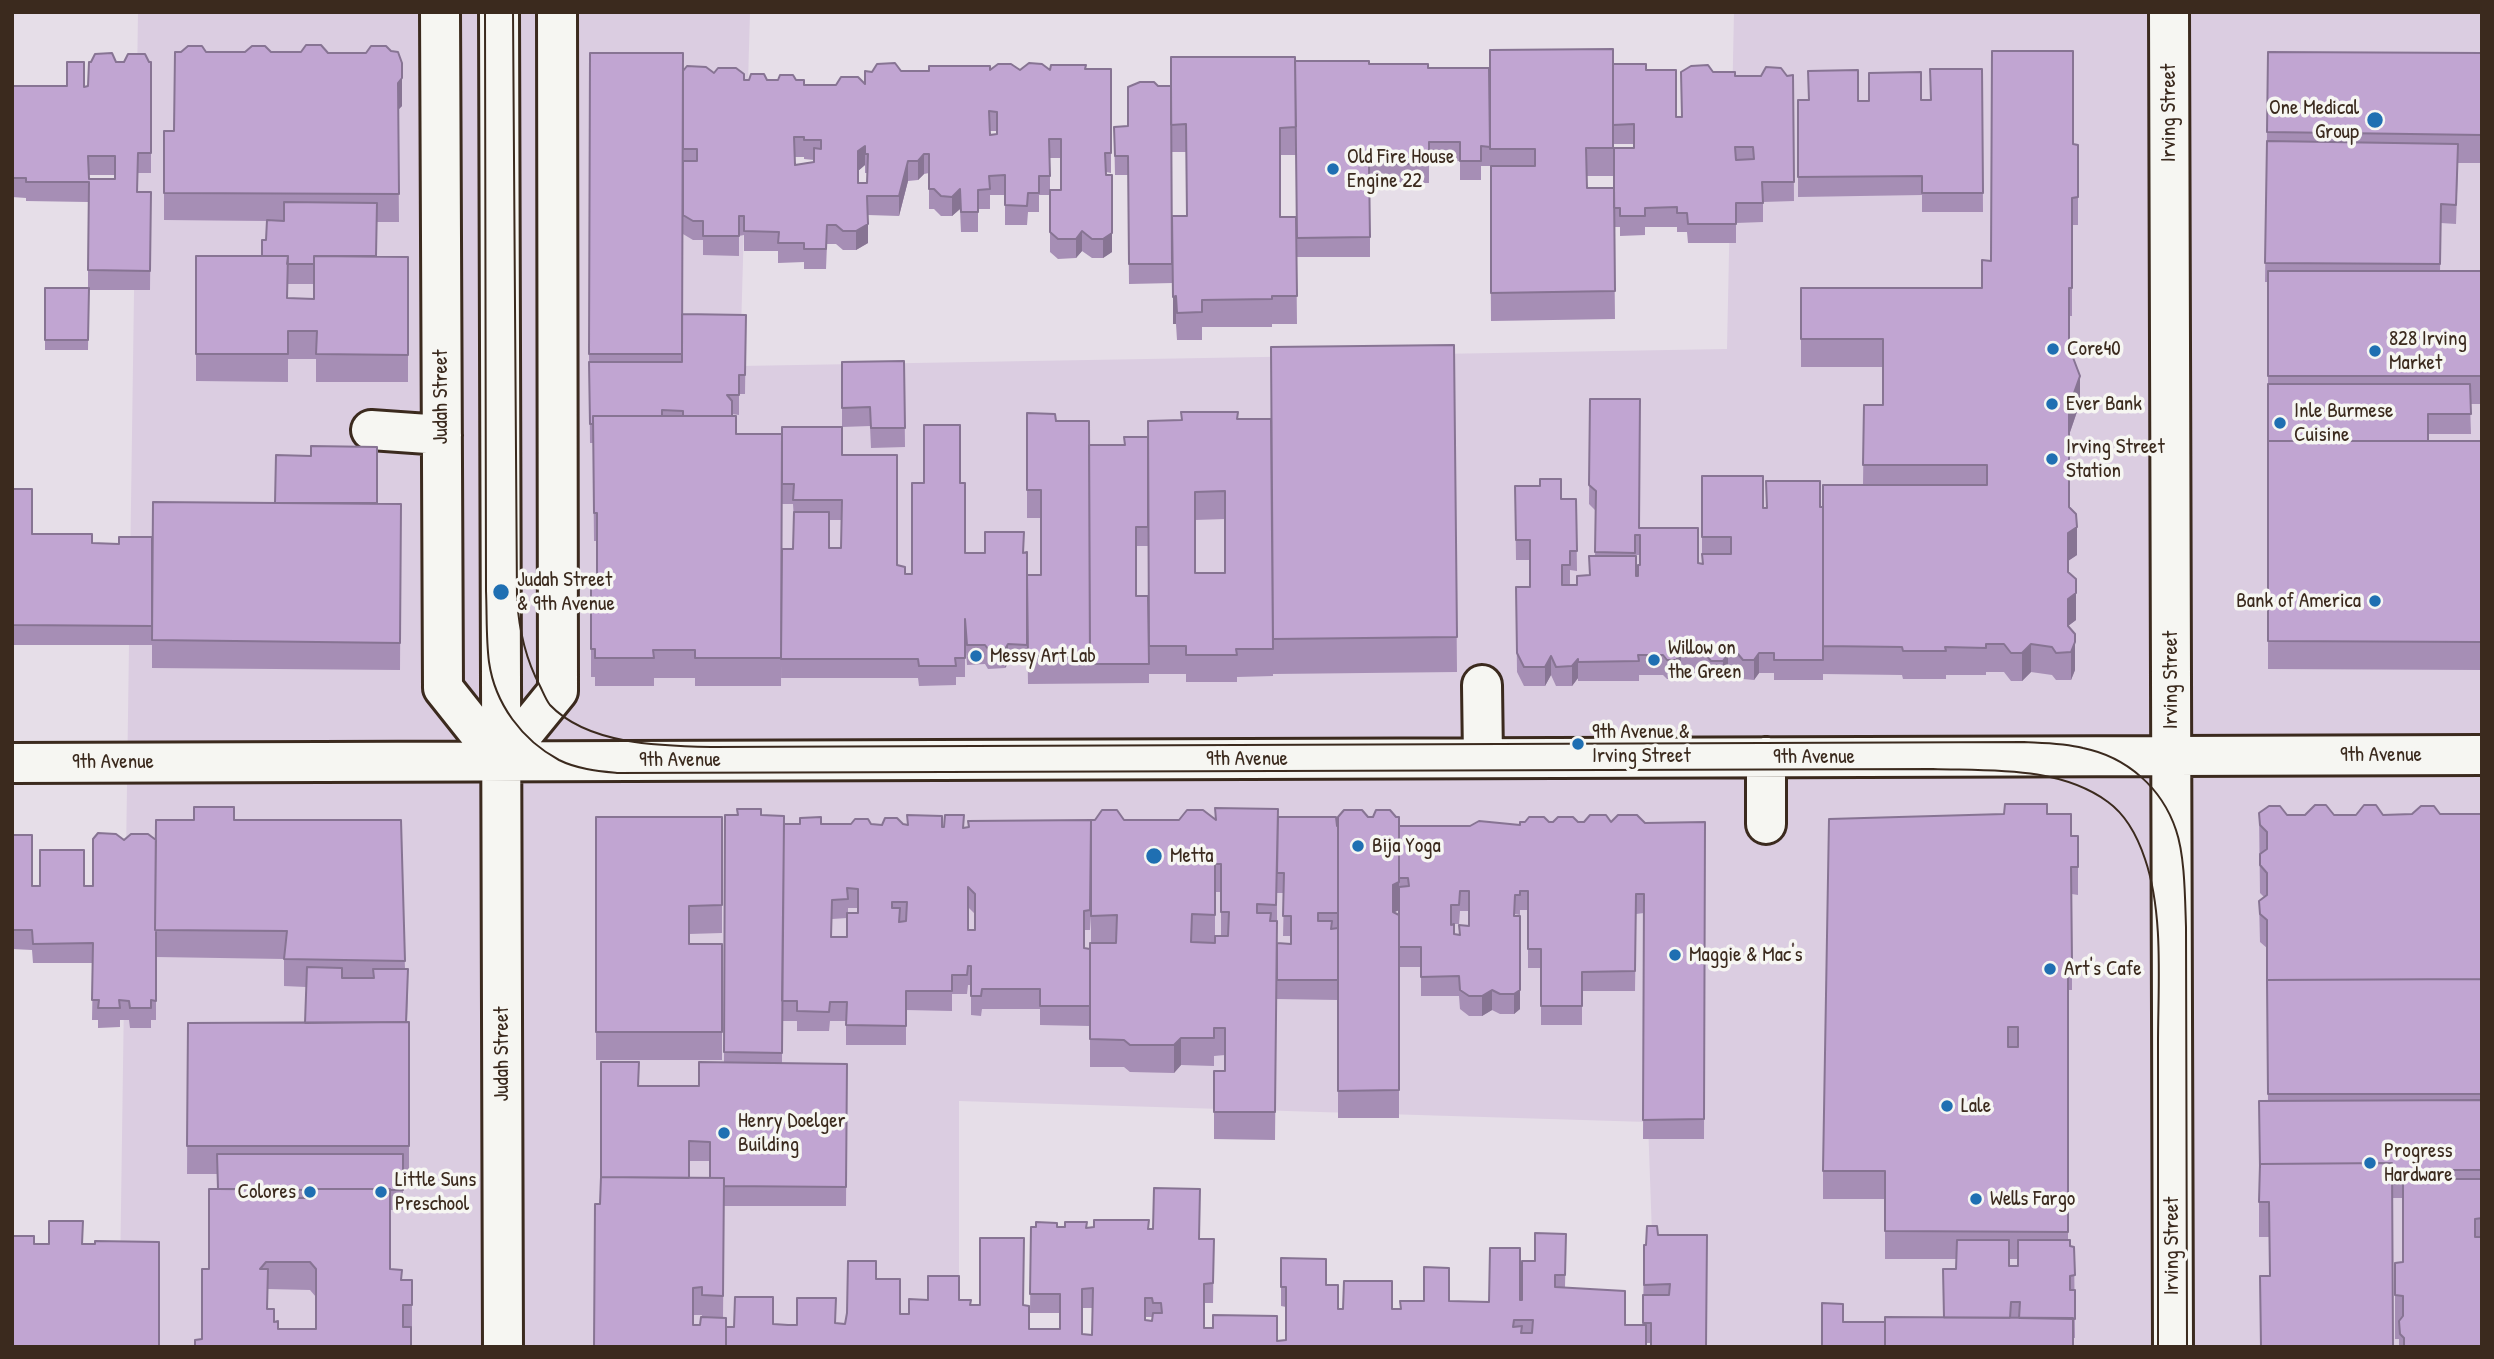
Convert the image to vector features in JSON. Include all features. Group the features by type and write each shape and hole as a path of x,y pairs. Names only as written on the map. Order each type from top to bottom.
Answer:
{"street":[{"name":"Judah Street","path":"440,12 443,688 501,761"},
{"name":"Judah Street","path":"499,12 503,1347"},
{"path":"501,761 558,691 556,12"},
{"name":"Irving Street","path":"2169,12 2173,1347"},
{"path":"371,430 442,435"},
{"path":"1482,685 1483,758"},
{"name":"9th Avenue","path":"12,763 2482,755"},
{"path":"1766,757 1766,824"}],"shaded area":[{"path":"138,12 750,12 740,366 1727,349 1734,12 2482,12 2482,1347 1656,1347 1648,1122 959,1101 959,1347 119,1347"}],"building":[{"path":"306,45 321,45 328,53 366,53 371,46 386,46 391,51 398,52 402,63 402,78 398,83 399,194 164,193 164,131 174,131 175,52 181,52 188,46 202,46 206,52 245,52 252,46 265,46 271,52 301,52"},
{"path":"1613,49 1613,148 1586,148 1587,188 1614,188 1615,291 1491,293 1491,166 1535,166 1535,149 1490,149 1490,50"},
{"path":"1992,51 2073,51 2073,144 2078,145 2078,197 2072,198 2069,347 2080,376 2069,407 2069,507 2076,514 2077,527 2068,533 2068,572 2076,579 2076,593 2068,599 2068,626 2075,634 2075,642 2071,652 2056,653 2052,647 2031,644 2022,653 2011,653 2004,644 1986,644 1986,648 1945,647 1946,651 1903,651 1902,647 1823,646 1823,485 1987,485 1987,465 1863,465 1864,405 1883,405 1883,339 1801,339 1801,288 1982,288 1982,260 1991,261"},
{"name":"One Medical Group","path":"2268,52 2482,53 2482,135 2267,132"},
{"path":"112,53 116,62 124,62 128,54 145,54 151,62 151,153 138,153 137,192 151,192 150,271 88,270 89,182 26,182 26,178 12,178 12,86 67,86 67,62 84,62 84,87 88,86 89,62 95,54","holes":["88,156 115,156 115,179 89,179"]},
{"path":"590,53 683,53 682,354 589,354"},
{"path":"1171,57 1295,57 1296,127 1280,128 1280,217 1296,217 1297,296 1202,300 1202,312 1177,313 1176,296 1173,297 1172,216 1187,216 1186,124 1171,125"},
{"path":"1295,61 1369,61 1369,64 1428,64 1428,68 1489,68 1490,147 1481,146 1481,161 1460,161 1460,142 1429,142 1429,164 1369,164 1370,237 1297,238"},
{"path":"895,63 901,71 929,71 929,66 990,66 990,70 998,64 1011,64 1020,70 1029,63 1042,64 1050,70 1051,65 1086,65 1085,69 1111,69 1111,153 1105,153 1106,175 1112,175 1112,233 1103,239 1092,239 1082,231 1076,239 1058,239 1050,232 1050,190 1061,190 1061,139 1049,139 1050,176 1039,176 1039,193 1028,193 1027,206 1005,205 1005,175 989,176 990,189 978,190 978,212 961,212 960,189 952,197 941,196 934,189 929,189 929,154 924,154 918,161 908,161 899,196 867,196 868,224 856,231 843,231 836,225 827,225 826,249 804,249 804,243 778,243 779,232 744,231 744,216 739,216 739,236 703,236 703,221 693,221 683,215 683,161 697,161 697,149 683,149 683,71 687,66 706,67 714,73 718,68 736,68 744,74 744,80 749,80 751,74 764,74 767,80 778,80 780,75 793,75 796,80 804,80 804,85 836,85 841,77 858,77 865,84 865,71 872,72 877,64","holes":["989,111 997,112 997,134 990,135","794,137 821,140 821,149 814,148 814,162 795,165","865,146 865,154 868,154 867,183 858,183 858,151"]},
{"path":"1613,64 1646,64 1646,70 1676,70 1676,117 1682,117 1681,72 1691,66 1708,65 1713,72 1735,72 1735,76 1761,76 1766,67 1781,68 1787,76 1793,75 1794,182 1762,182 1763,203 1736,203 1736,224 1688,224 1687,213 1677,213 1677,207 1645,208 1645,216 1620,216 1620,208 1614,208 1614,148 1634,148 1634,124 1613,125","holes":["1735,147 1753,147 1754,159 1736,160"]},
{"path":"1930,69 1982,69 1983,193 1922,193 1922,176 1798,177 1798,100 1809,100 1808,71 1858,70 1858,101 1869,101 1869,73 1921,72 1921,100 1931,100"},
{"path":"1140,82 1171,86 1172,264 1129,264 1128,156 1115,156 1114,127 1128,126 1128,87"},
{"path":"2267,141 2458,144 2456,205 2441,204 2440,264 2265,263"},
{"path":"284,202 377,203 376,256 314,256 314,264 287,264 288,256 262,256 262,240 266,240 267,220 284,221"},
{"path":"196,256 288,256 287,298 314,299 314,256 408,257 408,355 316,354 317,331 288,331 288,354 196,354"},
{"name":"828 Irving Market","path":"2268,271 2482,271 2482,376 2268,376"},
{"path":"45,288 89,288 88,340 45,340"},
{"path":"682,314 746,315 745,375 739,375 739,395 727,395 732,401 732,416 683,416 683,411 662,410 662,416 593,416 593,424 590,424 589,362 682,362"},
{"path":"1454,345 1457,637 1273,639 1271,347"},
{"path":"904,361 905,428 871,428 870,407 842,408 842,362"},
{"path":"2268,384 2470,384 2471,414 2428,414 2428,441 2268,441"},
{"path":"1590,399 1640,399 1639,528 1698,528 1698,563 1703,564 1702,554 1731,554 1731,537 1702,537 1702,476 1763,476 1763,508 1767,508 1766,481 1820,481 1820,507 1823,507 1823,660 1774,660 1774,653 1759,653 1754,660 1743,660 1738,654 1728,654 1723,661 1711,661 1706,655 1681,654 1676,660 1667,660 1663,655 1638,655 1639,661 1578,662 1578,659 1572,666 1556,667 1551,656 1545,667 1524,667 1517,653 1516,587 1530,587 1530,540 1516,540 1515,486 1540,486 1540,479 1561,479 1561,499 1576,499 1577,551 1570,551 1570,565 1562,565 1562,585 1577,585 1577,576 1590,575 1589,556 1636,556 1638,576 1640,535 1635,535 1635,553 1595,552 1596,491 1589,485"},
{"path":"1181,412 1238,412 1237,419 1271,419 1273,649 1236,649 1237,655 1186,655 1186,646 1149,646 1148,421 1182,420","holes":["1225,491 1225,573 1195,573 1195,492"]},
{"path":"1027,413 1055,414 1056,421 1089,421 1090,656 1028,656 1027,575 1041,575 1041,490 1027,490"},
{"path":"593,416 736,416 736,434 782,434 781,658 695,658 695,650 653,650 654,658 595,658 595,649 591,649 591,587 597,587"},
{"path":"924,425 960,425 960,483 965,483 965,553 985,553 985,532 1024,532 1023,553 1027,552 1027,645 1008,644 1005,649 988,649 985,645 967,645 965,619 965,658 955,658 956,666 919,666 918,659 781,659 782,549 793,549 794,512 829,512 829,548 841,548 842,500 793,500 794,484 782,484 782,427 842,427 842,455 897,455 897,565 905,567 905,574 912,574 912,483 924,483"},
{"path":"1124,437 1148,437 1148,527 1136,527 1136,596 1148,596 1149,664 1090,664 1089,445 1125,445"},
{"path":"2268,441 2482,441 2482,642 2268,641"},
{"path":"311,446 377,447 377,503 275,503 276,455 311,456"},
{"path":"12,489 32,489 32,534 92,534 92,543 119,544 119,537 152,537 152,626 12,625"},
{"path":"153,502 401,504 400,643 152,640"},
{"path":"2005,804 2047,804 2047,814 2071,814 2071,836 2078,836 2078,867 2071,867 2072,963 2068,963 2068,1232 1885,1231 1885,1171 1823,1171 1829,819 2004,814","holes":["2008,1027 2018,1027 2018,1047 2008,1047"]},
{"path":"2315,805 2326,805 2334,815 2356,815 2364,805 2376,805 2383,815 2412,814 2421,806 2434,806 2440,814 2482,814 2482,979 2267,980 2267,920 2260,914 2259,901 2267,895 2267,873 2260,865 2260,854 2267,849 2267,832 2260,825 2259,813 2269,806 2280,806 2287,815 2305,815"},
{"path":"194,807 234,807 234,820 401,820 405,961 284,959 287,931 155,930 156,820 194,820"},
{"path":"1215,808 1278,809 1276,905 1257,904 1257,913 1271,913 1270,921 1277,921 1275,1112 1214,1112 1214,1071 1225,1071 1225,1028 1214,1028 1214,1038 1181,1038 1174,1045 1130,1045 1124,1040 1090,1039 1090,943 1116,943 1117,915 1091,916 1091,820 1095,820 1102,810 1117,810 1124,820 1179,820 1187,810 1203,810 1216,820","holes":["1215,864 1221,864 1221,912 1229,912 1228,936 1215,936 1215,943 1191,942 1192,914 1215,915"]},
{"path":"737,809 761,809 761,815 784,816 782,1053 724,1052 725,815 738,815"},
{"path":"1344,810 1362,810 1368,817 1373,817 1376,810 1390,810 1399,817 1399,882 1393,885 1393,912 1399,915 1399,1090 1338,1091 1338,817"},
{"path":"907,815 942,816 944,827 945,815 964,815 963,828 969,827 968,821 1091,820 1090,910 1084,911 1084,948 1090,949 1090,1006 1040,1006 1040,989 982,989 981,996 971,996 971,966 968,966 967,975 952,975 952,991 906,991 906,1026 846,1025 847,1002 830,1002 829,1012 797,1011 797,1001 782,1001 784,824 800,824 800,818 821,817 821,824 851,824 855,819 868,819 871,824 882,825 885,818 897,818 908,825","holes":["968,887 975,894 975,930 968,930","847,888 858,889 858,913 847,913 847,937 831,937 832,900 848,899","892,902 907,902 906,921 899,922 900,908 892,908"]},
{"path":"1590,815 1606,815 1611,822 1618,815 1637,815 1645,823 1705,822 1704,1119 1643,1120 1644,894 1636,894 1635,971 1582,972 1582,1006 1541,1006 1541,949 1528,949 1528,891 1520,891 1520,895 1515,895 1514,916 1520,916 1520,990 1514,994 1500,994 1492,990 1482,996 1469,996 1460,990 1459,976 1421,977 1421,947 1399,947 1399,887 1409,886 1408,878 1399,878 1399,826 1470,826 1479,821 1520,825 1520,822 1525,822 1529,817 1544,817 1553,822 1558,817 1573,817 1578,822 1584,822","holes":["1460,891 1469,891 1469,926 1459,925 1460,935 1454,934 1451,905 1459,905"]},
{"path":"596,817 722,817 722,905 689,906 689,944 722,944 722,1032 596,1032"},
{"path":"1278,817 1336,817 1338,913 1318,913 1318,921 1332,921 1331,929 1338,928 1338,980 1277,980 1277,943 1291,944 1291,916 1283,916 1284,873 1277,873"},
{"path":"98,833 116,834 124,840 131,834 148,834 156,840 156,1001 151,1000 151,1008 130,1008 129,1001 119,1000 120,1008 98,1008 99,1000 92,1000 93,943 33,944 32,930 12,930 12,835 32,835 32,886 40,886 40,850 84,850 84,886 93,886 93,839"},
{"path":"307,967 342,968 342,978 374,978 373,969 408,969 406,1022 305,1023"},
{"path":"2482,979 2482,1094 2268,1094 2267,980"},
{"path":"409,1022 409,1146 187,1146 188,1023"},
{"name":"Henry Doelger Building","path":"601,1062 639,1062 638,1086 699,1086 699,1062 847,1064 846,1187 724,1186 724,1178 710,1178 710,1142 689,1141 689,1178 601,1177"},
{"path":"2482,1100 2482,1170 2392,1170 2392,1163 2260,1164 2260,1168 2259,1101"},
{"path":"217,1154 403,1154 403,1190 218,1189"},
{"path":"2392,1163 2393,1347 2261,1347 2260,1276 2270,1276 2269,1202 2259,1202 2260,1164"},
{"path":"601,1177 724,1178 723,1296 702,1295 702,1287 693,1288 693,1325 700,1325 701,1317 726,1318 726,1347 594,1347 595,1204 600,1204"},
{"path":"2403,1179 2482,1179 2482,1218 2475,1219 2475,1237 2482,1237 2482,1347 2404,1347 2399,1321 2403,1316 2403,1296 2395,1295 2395,1263 2403,1262"},
{"path":"1154,1188 1200,1189 1199,1239 1214,1239 1213,1283 1204,1284 1204,1328 1213,1328 1213,1315 1277,1316 1277,1341 1286,1340 1286,1287 1281,1287 1281,1258 1326,1259 1326,1285 1338,1285 1338,1309 1343,1309 1344,1281 1392,1281 1392,1309 1401,1309 1400,1301 1424,1301 1424,1267 1449,1268 1449,1301 1489,1302 1490,1248 1520,1248 1522,1300 1522,1261 1535,1261 1535,1233 1566,1234 1565,1275 1555,1275 1555,1287 1625,1291 1625,1325 1646,1325 1646,1347 726,1347 726,1327 734,1327 735,1297 773,1297 773,1324 788,1325 797,1325 797,1298 836,1298 835,1323 845,1324 848,1261 876,1261 876,1279 900,1279 900,1314 909,1314 909,1299 928,1300 928,1276 959,1276 959,1300 971,1300 970,1305 980,1305 980,1238 1024,1238 1023,1305 1029,1306 1029,1329 1060,1329 1060,1294 1030,1294 1031,1227 1036,1227 1036,1222 1057,1223 1057,1227 1065,1227 1065,1222 1087,1222 1086,1228 1094,1227 1094,1220 1149,1220 1148,1229 1153,1229","holes":["1093,1288 1092,1335 1082,1334 1082,1289","1145,1298 1152,1298 1153,1303 1161,1303 1162,1313 1153,1313 1152,1321 1145,1320","1514,1320 1533,1320 1532,1333 1521,1333 1522,1326 1513,1327"]},
{"path":"209,1189 262,1189 269,1198 312,1198 315,1189 390,1189 390,1269 402,1270 401,1280 412,1280 412,1305 403,1305 403,1327 411,1327 411,1347 195,1347 195,1340 202,1339 202,1269 209,1269","holes":["266,1262 310,1262 316,1269 316,1329 278,1329 278,1321 274,1322 274,1309 267,1309 268,1269 260,1269"]},
{"path":"49,1221 83,1221 82,1244 95,1244 95,1241 159,1242 159,1347 12,1347 12,1236 34,1236 34,1244 49,1244"},
{"path":"1647,1226 1657,1226 1658,1235 1707,1235 1706,1347 1651,1347 1651,1323 1643,1323 1643,1295 1669,1295 1670,1284 1644,1285"},
{"path":"1957,1240 2009,1240 2009,1266 2018,1266 2018,1240 2070,1240 2070,1246 2074,1247 2075,1275 2070,1276 2070,1290 2075,1290 2075,1319 2019,1318 2020,1302 2011,1302 2010,1318 1944,1318 1943,1269 1956,1269"},
{"path":"1822,1303 1843,1304 1843,1322 1885,1322 1885,1347 1822,1347"},
{"path":"1885,1317 2073,1318 2073,1347 1885,1347"}],"tram line":[{"path":"485,12 487,645 497,692 512,719 533,742 566,763 617,773 1933,769 2024,773 2068,782 2089,790 2108,802 2126,820 2145,859 2155,903 2159,974 2158,1347"},
{"path":"513,12 517,599 521,633 530,665 550,705 566,718 584,728 626,741 693,747 2024,742 2069,745 2099,752 2128,767 2152,788 2170,815 2181,852 2186,927 2187,1347"}],"place":[{"name":"One Medical Group","path":"2375,120"},
{"name":"Old Fire House Engine 22","path":"1333,169"},
{"name":"Core40","path":"2053,349"},
{"name":"828 Irving Market","path":"2375,351"},
{"name":"Ever Bank","path":"2052,404"},
{"name":"Inle Burmese Cuisine","path":"2280,423"},
{"name":"Irving Street Station","path":"2052,459"},
{"name":"Judah Street & 9th Avenue","path":"501,592"},
{"name":"Bank of America","path":"2375,601"},
{"name":"Messy Art Lab","path":"976,656"},
{"name":"Willow on the Green","path":"1654,660"},
{"name":"9th Avenue & Irving Street","path":"1578,744"},
{"name":"Bija Yoga","path":"1358,846"},
{"name":"Metta","path":"1154,856"},
{"name":"Maggie & Mac's","path":"1675,955"},
{"name":"Art's Cafe","path":"2050,969"},
{"name":"Lale","path":"1947,1106"},
{"name":"Henry Doelger Building","path":"724,1133"},
{"name":"Progress Hardware","path":"2370,1163"},
{"name":"Colores","path":"310,1192"},
{"name":"Little Suns Preschool","path":"381,1192"},
{"name":"Wells Fargo","path":"1976,1199"}]}
